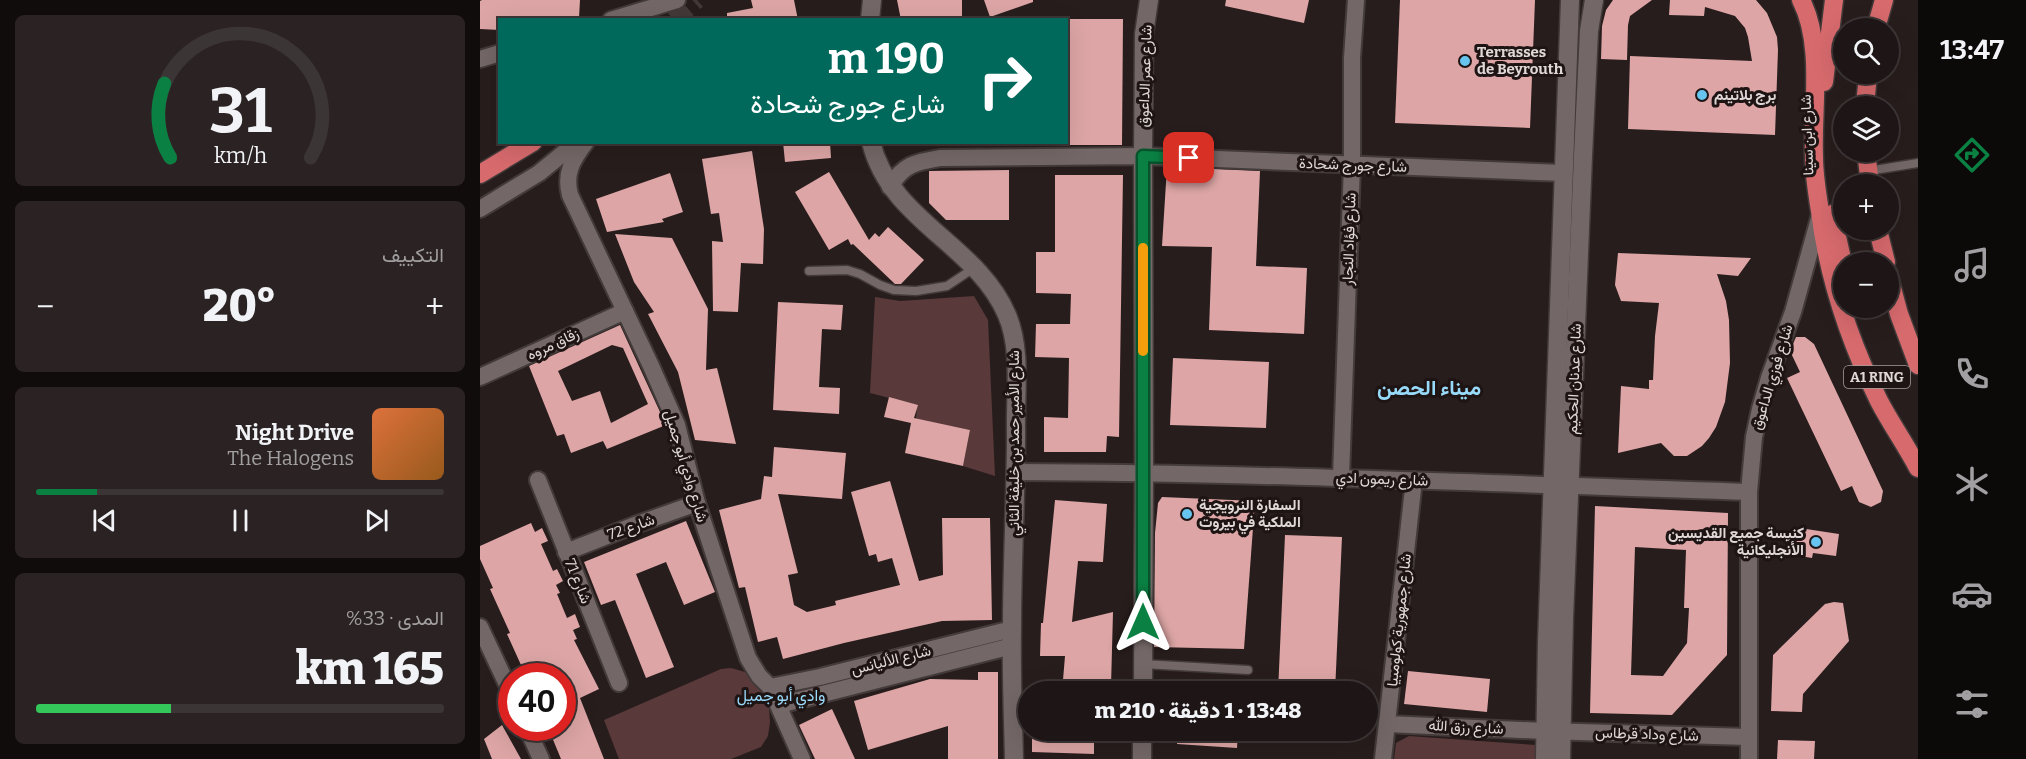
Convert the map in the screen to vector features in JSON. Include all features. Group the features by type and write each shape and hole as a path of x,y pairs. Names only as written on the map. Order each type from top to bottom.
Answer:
{"highway":[{"path":"1801,0 1809,22 1814,54 1814,158 1820,215 1835,288 1852,336 1881,404 1918,468"},
{"name":"شارع ابن سينا","path":"1834,0 1824,83 1823,141 1831,213 1840,252"},
{"path":"1879,18 1884,0"},
{"path":"480,174 530,144"},
{"path":"1899,314 1918,365"},
{"name":"A1 RING","path":"1857,318 1876,373 1905,444"}],"street":[{"path":"623,18 642,15 676,0"},
{"path":"870,18 872,0"},
{"name":"شارع عمر الداعوق","path":"1143,681 1144,34 1149,0"},
{"name":"شارع فؤاد النجار","path":"1341,477 1352,165 1352,58 1356,0"},
{"name":"شارع عدنان الحكيم","path":"1545,759 1553,732 1561,486 1563,173 1570,0"},
{"name":"شارع عدنان الحكيم","path":"1561,486 1588,31 1594,0"},
{"path":"480,59 498,54"},
{"path":"480,209 539,173 575,144"},
{"name":"شارع وادي أبو جميل","path":"585,144 570,165 568,188 677,425 698,504 748,658 759,676 770,687 802,759"},
{"name":"شارع الأمير حمد بن خليفة الثاني","path":"872,144 881,173 890,187 919,218 987,282 1002,304 1013,333 1016,358 1012,637 1014,759"},
{"name":"شارع جورج شحادة","path":"890,187 898,174 908,166 920,161 940,158 1143,156 1563,173"},
{"name":"شارع فوزي الداعوق","path":"1749,759 1749,492 1754,437 1760,409 1793,312 1820,215"},
{"name":"زقاق مروه","path":"480,377 625,311"},
{"name":"شارع ريمون ادي","path":"1016,472 1144,472 1341,477 1749,492"},
{"name":"شارع 71","path":"538,480 619,683"},
{"name":"شارع جمهورية كولومبيا","path":"1383,759 1414,480"},
{"name":"شارع 72","path":"566,552 698,504"},
{"path":"480,627 498,665"},
{"name":"شارع الأليانس","path":"770,687 947,646 1012,637"},
{"name":"شارع الأليانس","path":"779,705 1012,637"},
{"name":"شارع رزق الله","path":"1388,724 1553,732"},
{"name":"شارع عدنان الحكيم","path":"1553,732 1561,759"},
{"name":"شارع وداد قرطاس","path":"1553,732 1749,737"},
{"path":"533,741 542,759"},
{"path":"1142,741 1142,759"}],"lane":[{"path":"1882,174 1918,163"},
{"path":"809,271 847,270 894,290 916,291 947,286 974,268"},
{"path":"1143,664 1248,670"}],"shaded area":[{"path":"974,296 988,320 995,476 963,466 970,430 916,419 917,405 870,393 875,297 900,301"},
{"path":"731,668 745,672 757,682 765,695 770,722 768,736 761,747 731,759 619,759 604,720 721,669"},
{"path":"1409,736 1536,745 1535,759 1394,759 1396,743"}],"building":[{"path":"580,0 579,18 498,18 498,30 480,29 480,1"},
{"path":"751,0 794,0 798,18 727,18 727,13 753,8"},
{"path":"897,0 962,0 962,18 901,18"},
{"path":"984,0 1033,0 1033,2 990,17"},
{"path":"1226,0 1309,0 1304,23 1225,6"},
{"name":"Terrasses de Beyrouth","path":"1400,0 1535,0 1530,128 1395,123"},
{"path":"1613,0 1652,0 1630,16 1627,60 1601,59 1602,26 1606,10"},
{"name":"برج بلاتينم","path":"1670,0 1756,0 1767,13 1777,37 1778,50 1775,135 1628,129 1630,56 1752,61 1745,28 1735,16 1705,7 1704,16 1669,15"},
{"path":"1068,19 1123,19 1122,145 1066,145 1068,144"},
{"path":"783,144 830,144 831,158 785,162"},
{"path":"752,151 764,229 763,264 741,263 738,312 713,311 712,241 723,242 719,213 711,214 702,159"},
{"path":"1167,167 1260,171 1256,266 1307,268 1304,334 1209,330 1212,247 1162,246"},
{"path":"1009,170 1009,220 946,220 929,203 929,171"},
{"path":"829,172 869,240 875,233 879,237 888,227 924,260 901,284 895,284 853,244 851,245 848,239 829,250 795,192"},
{"path":"670,173 683,212 662,219 664,222 607,232 596,199"},
{"path":"1055,175 1123,175 1119,437 1107,436 1106,452 1044,452 1044,417 1068,418 1069,358 1035,357 1036,324 1070,324 1071,294 1036,293 1036,252 1055,252"},
{"path":"615,234 672,238 708,309 706,370 717,368 736,444 695,440 678,372 648,314 654,312 634,282"},
{"path":"1618,253 1751,258 1738,276 1717,274 1726,301 1729,320 1730,363 1725,402 1716,427 1709,438 1687,456 1674,456 1661,443 1618,453 1621,386 1649,389 1649,380 1653,380 1659,303 1621,301 1615,285"},
{"path":"778,302 843,305 841,330 822,329 819,387 840,388 839,414 773,410"},
{"path":"620,325 666,425 607,449 603,441 571,453 564,434 557,436 529,366","holes":["612,345 623,348 648,404 611,423 600,391 572,401 558,371"]},
{"path":"1796,337 1805,337 1814,344 1883,491 1881,502 1871,507 1859,502 1852,486 1841,491 1787,378 1800,372 1790,351"},
{"path":"1173,358 1269,362 1266,428 1170,425"},
{"path":"889,397 918,405 914,418 970,430 963,466 905,453 911,423 884,417"},
{"path":"774,447 846,453 842,499 778,494 798,573 788,575 794,605 807,612 836,605 835,601 900,585 892,558 878,562 876,554 869,556 851,492 890,481 919,581 943,575 942,518 990,518 992,620 942,621 783,659 777,637 758,642 745,587 739,588 719,510 761,499 764,476 772,477"},
{"path":"1162,497 1255,501 1244,649 1154,647 1155,533 1158,503"},
{"path":"1055,500 1107,504 1103,562 1078,561 1072,622 1113,612 1111,681 1063,681 1065,656 1040,656 1041,623 1043,623"},
{"path":"1595,506 1728,513 1727,655 1672,715 1590,713","holes":["1635,547 1686,550 1684,608 1689,608 1687,643 1663,676 1631,675"]},
{"path":"686,521 715,592 684,605 666,562 636,574 674,667 646,678 615,600 601,605 584,562"},
{"path":"531,523 535,532 542,528 548,541 541,544 553,571 557,569 563,581 556,585 560,593 557,594 567,618 575,614 580,627 573,630 577,639 574,640 599,689 580,698 604,759 561,759 554,741 576,741 576,663 520,663 507,634 510,633 490,589 493,588 480,559 480,546"},
{"name":"كنيسة جميع القديسين الأنجليكانية","path":"1793,527 1839,534 1836,556 1813,553 1812,558 1800,556 1801,551 1795,550 1797,542 1791,542"},
{"path":"1285,535 1342,537 1335,681 1278,681"},
{"path":"1843,603 1849,641 1803,694 1802,712 1771,711 1773,655 1825,604"},
{"path":"1408,671 1490,679 1487,712 1404,704"},
{"path":"978,672 998,672 998,759 948,759 948,726 868,750 854,701 930,679 978,680"},
{"path":"832,709 855,759 815,759 799,725"},
{"path":"498,728 498,741 511,741 521,759 492,759 484,739"},
{"path":"1778,740 1815,741 1814,759 1777,759"},
{"path":"1032,741 1094,741 1094,754 1032,752"},
{"path":"1177,741 1237,741 1237,748 1177,744"}],"tunnel":[{"path":"676,18 697,0"}],"slow traffic":[{"path":"1143,248 1143,351"}],"place":[{"name":"Terrasses de Beyrouth","path":"1465,61"},
{"name":"برج بلاتينم","path":"1702,95"},
{"name":"السفارة النرويجية الملكية في بيروت","path":"1187,514"},
{"name":"كنيسة جميع القديسين الأنجليكانية","path":"1816,542"}],"district":[{"name":"ميناء الحصن","path":"1429,388"},
{"name":"وادي أبو جميل","path":"781,695"}],"route":[{"path":"1143,622 1143,156 1189,158"}]}
